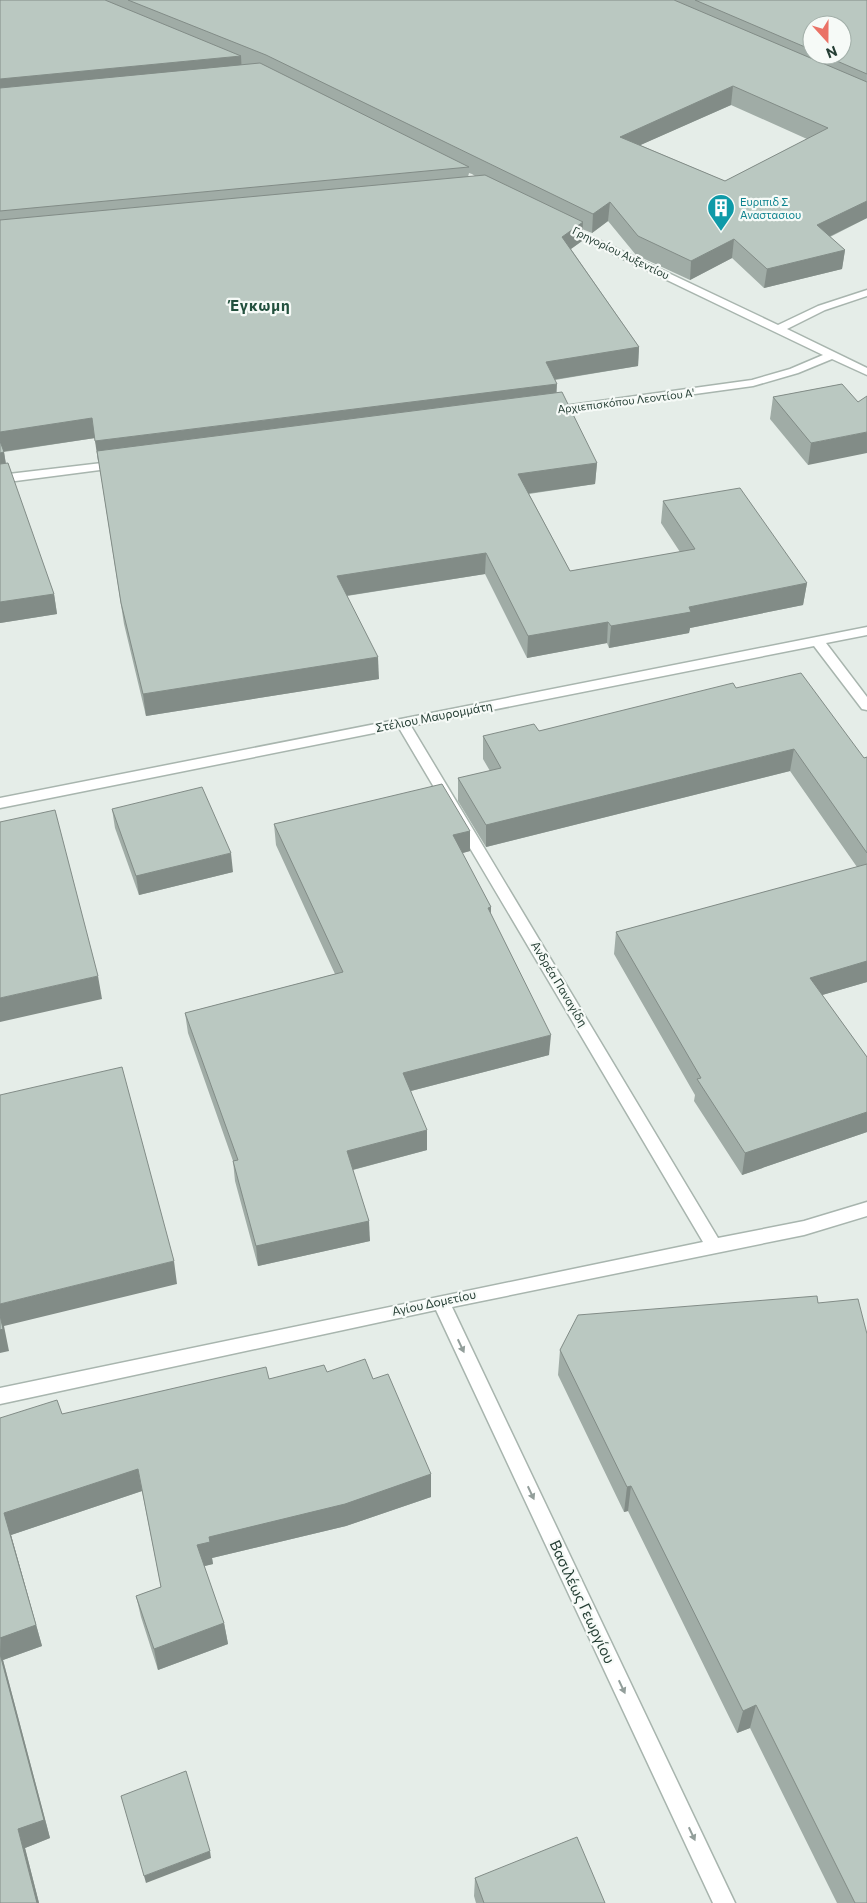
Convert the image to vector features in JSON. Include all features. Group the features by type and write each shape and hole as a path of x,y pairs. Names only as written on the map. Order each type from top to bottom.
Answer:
{"street":[{"name":"Γρηγορίου Αυξεντίου","path":"558,223 779,329 830,356 867,372"},
{"path":"779,329 809,312 831,303 867,293"},
{"name":"Αρχιεπισκόπου Λεοντίου Α'","path":"540,412 754,383 830,356"},
{"path":"0,479 127,464"},
{"name":"Στέλιου Μαυρομμάτη","path":"0,804 867,631"},
{"path":"817,641 867,706"},
{"name":"Ανδρέα Παναγίδη","path":"403,724 714,1246"},
{"name":"Αγίου Δομετίου","path":"0,1396 441,1302 804,1228 867,1209"},
{"name":"Βασιλέως Γεωργίου","path":"441,1302 724,1903"}],"building":[{"path":"0,0 105,0 241,56 0,79"},
{"path":"128,0 674,0 802,54 802,65 827,65 867,82 867,201 817,225 845,250 767,269 734,239 691,261 638,236 610,202 593,214 266,55","holes":["733,86 828,128 725,181 620,137"]},
{"path":"695,0 867,0 867,74 846,65 852,65 852,15 802,15 802,46"},
{"path":"260,63 469,167 0,211 0,88"},
{"path":"485,175 583,222 562,237 639,347 546,362 557,384 95,441 92,418 0,432 0,220"},
{"path":"842,384 858,402 867,396 867,432 811,443 773,397"},
{"path":"562,392 597,463 518,474 570,571 695,549 663,501 740,488 807,583 689,607 691,612 611,626 608,622 528,636 486,553 337,576 378,657 143,694 121,603 97,451"},
{"path":"0,441 4,452 0,453"},
{"path":"8,463 54,594 0,602 0,464"},
{"path":"801,673 864,758 867,757 867,853 794,749 486,825 458,778 501,768 483,736 534,724 539,731 733,683 736,688"},
{"path":"442,784 470,831 453,835 491,907 488,908 551,1035 403,1073 427,1130 347,1151 369,1221 256,1246 233,1161 238,1160 185,1013 343,972 274,824"},
{"path":"202,787 231,853 136,876 112,809"},
{"path":"55,810 98,976 0,998 0,822"},
{"path":"867,864 867,961 810,978 867,1057 867,1112 745,1153 697,1079 701,1078 616,932"},
{"path":"122,1067 174,1261 0,1304 0,1095"},
{"path":"817,1296 818,1303 858,1299 867,1334 867,1903 855,1903 756,1705 743,1711 631,1486 627,1487 560,1350 578,1315"},
{"path":"0,1315 3,1329 0,1330"},
{"path":"365,1359 373,1379 388,1374 431,1474 345,1504 209,1537 210,1542 197,1545 224,1623 154,1649 136,1596 161,1587 138,1469 4,1513 36,1625 0,1638 0,1418 57,1400 62,1414 266,1367 269,1379 324,1365 327,1372"},
{"path":"0,1654 44,1820 18,1829 37,1903 0,1903"},
{"path":"186,1771 210,1851 144,1876 121,1796"},
{"path":"577,1837 605,1903 484,1903 475,1878"}],"place":[{"name":"Ευριπιδ Σ Αναστασιου","path":"721,232"}],"district":[{"name":"Έγκωμη","path":"260,306"}]}
